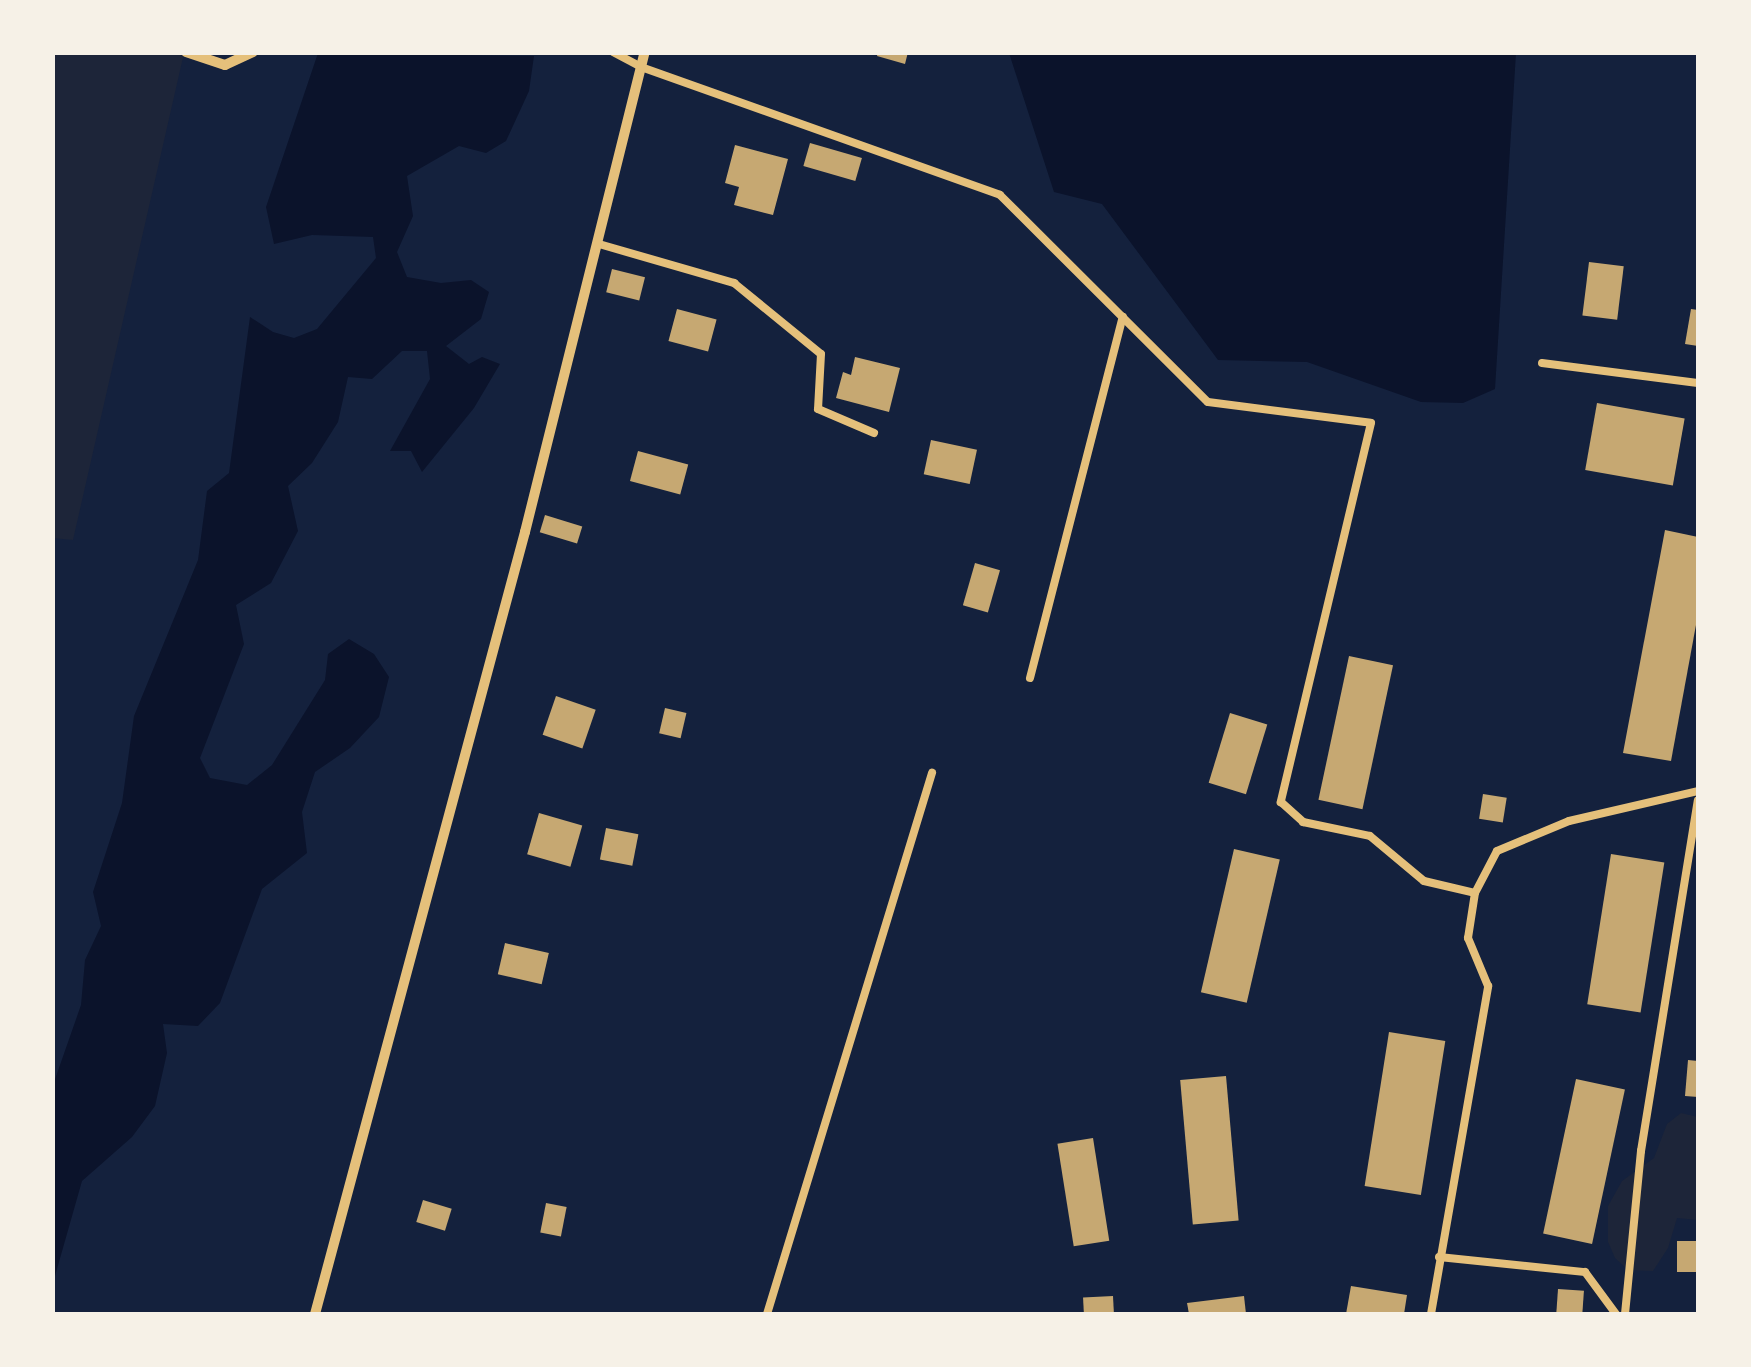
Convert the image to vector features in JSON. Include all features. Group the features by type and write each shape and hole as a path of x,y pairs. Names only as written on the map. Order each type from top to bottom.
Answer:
{"street":[{"path":"186,52 224,65 252,52"},
{"path":"315,1314 599,244 645,52"}],"lane":[{"path":"613,52 641,67 1000,195 1208,402 1372,423 1281,802 1302,822 1370,836 1424,881 1475,893"},
{"path":"599,244 734,284 821,354 818,409 874,433"},
{"path":"1030,678 1123,317"},
{"path":"1542,363 1698,384"},
{"path":"767,1314 932,772"},
{"path":"1431,1314 1488,986 1468,938 1475,893 1497,851 1568,820 1698,790"},
{"path":"1625,1314 1641,1151 1698,800"},
{"path":"1439,1257 1585,1272 1616,1314"}],"shaded area":[{"path":"52,53 184,53 73,540 52,538"},
{"path":"318,53 534,56 529,91 506,141 486,153 459,146 407,176 413,216 397,252 407,277 441,283 471,280 489,292 481,319 446,346 469,364 482,357 500,364 474,408 422,472 411,451 390,451 430,379 427,351 402,351 372,379 348,377 338,422 312,463 288,486 298,531 271,583 236,605 244,644 200,758 210,778 247,785 272,765 325,680 328,654 349,639 374,654 389,677 379,717 350,748 315,772 302,812 307,853 262,889 220,1003 198,1026 163,1024 167,1053 155,1106 132,1137 82,1181 53,1283 53,1085 81,1005 85,960 101,926 93,892 122,803 134,716 198,560 207,491 229,473 250,317 273,332 294,338 317,329 376,258 373,237 312,235 274,244 266,207"},
{"path":"1009,53 1516,53 1495,389 1463,403 1421,402 1307,362 1218,360 1102,204 1054,192"},
{"path":"1681,1113 1698,1117 1698,1220 1677,1218 1668,1248 1653,1271 1628,1270 1615,1258 1608,1242 1608,1206 1622,1181 1654,1158 1667,1124"}],"building":[{"path":"878,52 908,52 905,64 877,56"},
{"path":"810,143 862,158 855,181 803,166"},
{"path":"735,145 788,159 773,215 734,205 739,187 725,183"},
{"path":"1589,262 1624,266 1617,320 1582,316"},
{"path":"612,269 645,277 639,301 606,292"},
{"path":"677,309 717,320 708,351 668,341"},
{"path":"1691,309 1698,310 1698,346 1685,344"},
{"path":"855,357 900,368 889,412 836,398 843,372 851,375"},
{"path":"1597,403 1685,418 1673,485 1585,470"},
{"path":"931,440 977,450 970,484 924,474"},
{"path":"638,451 688,464 680,494 630,481"},
{"path":"545,515 582,526 577,544 540,532"},
{"path":"1665,530 1698,537 1698,614 1671,761 1623,753"},
{"path":"975,563 1000,570 988,612 963,605"},
{"path":"1349,656 1393,665 1362,809 1318,800"},
{"path":"556,696 596,710 582,748 543,735"},
{"path":"665,708 686,713 681,738 659,733"},
{"path":"1230,713 1267,724 1246,794 1209,783"},
{"path":"1483,794 1507,798 1503,822 1479,819"},
{"path":"539,813 582,825 570,867 527,854"},
{"path":"606,828 638,834 632,866 600,859"},
{"path":"1234,849 1280,860 1247,1003 1201,992"},
{"path":"1611,854 1664,862 1641,1013 1587,1004"},
{"path":"505,943 549,953 542,984 498,974"},
{"path":"1389,1032 1445,1041 1421,1195 1365,1186"},
{"path":"1688,1060 1698,1061 1698,1097 1685,1096"},
{"path":"1226,1076 1239,1220 1193,1224 1180,1080"},
{"path":"1576,1079 1625,1089 1592,1244 1543,1234"},
{"path":"1093,1138 1109,1241 1074,1246 1057,1144"},
{"path":"423,1200 452,1209 445,1231 416,1222"},
{"path":"546,1203 567,1207 561,1236 540,1232"},
{"path":"1677,1241 1698,1241 1698,1272 1677,1272"},
{"path":"1351,1286 1407,1295 1404,1314 1346,1314"},
{"path":"1558,1289 1584,1291 1582,1314 1556,1312"},
{"path":"1113,1296 1114,1314 1084,1314 1083,1298"},
{"path":"1244,1296 1246,1314 1189,1314 1187,1303"}]}
